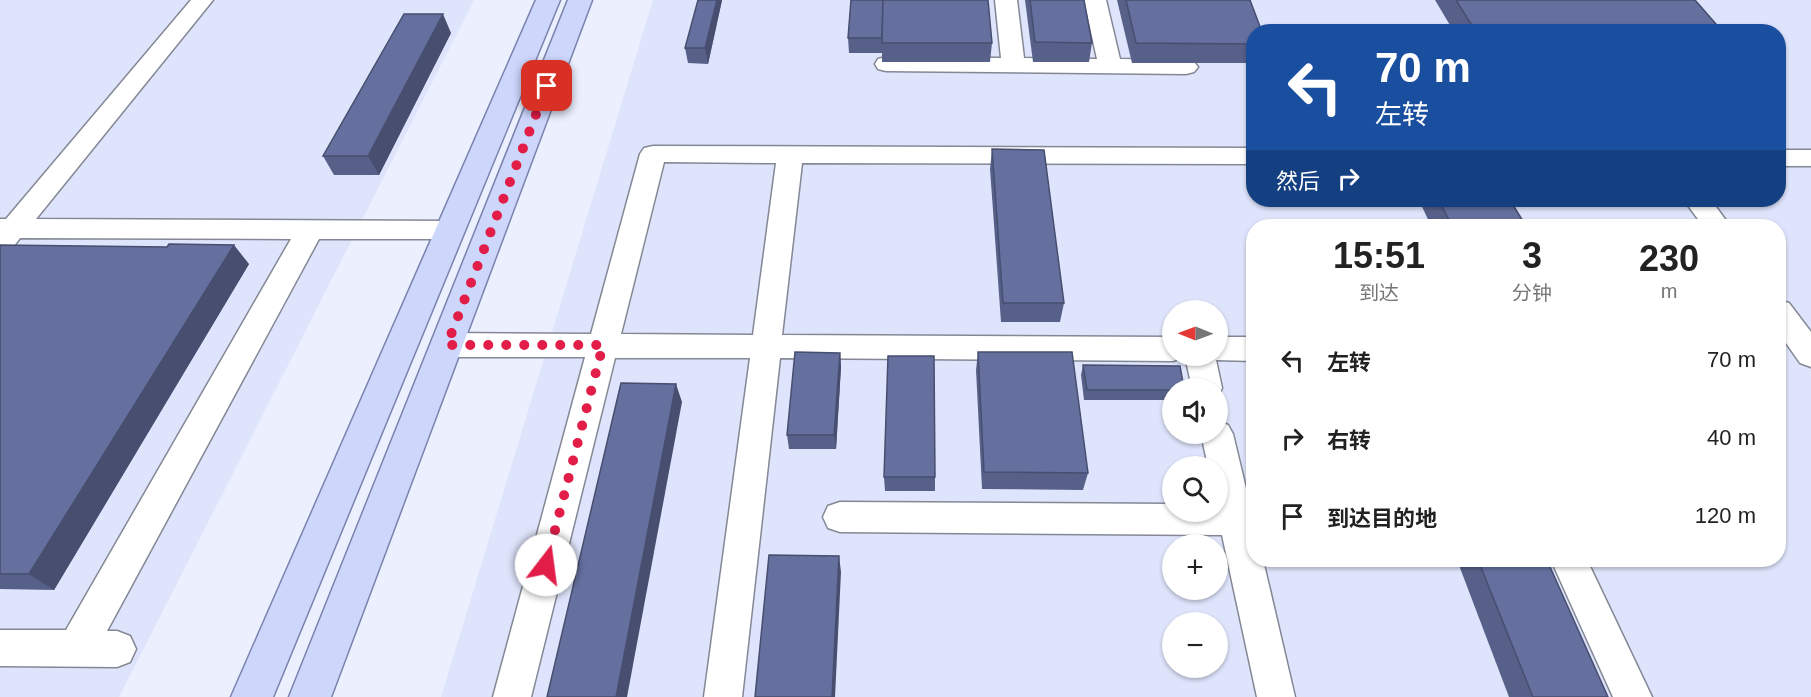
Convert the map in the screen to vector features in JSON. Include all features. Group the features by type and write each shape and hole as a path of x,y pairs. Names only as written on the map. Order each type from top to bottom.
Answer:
{"main road":[{"path":"252,697 548,0"},
{"path":"310,697 580,0"}],"lane":[{"path":"4,233 202,0"},
{"path":"1006,0 1013,65"},
{"path":"1095,0 1110,66"},
{"path":"886,64 1186,67"},
{"path":"512,697 653,154 1246,156"},
{"path":"723,697 790,154"},
{"path":"1786,158 1811,158"},
{"path":"1702,207 1712,219"},
{"path":"77,648 310,230"},
{"path":"4,233 451,230"},
{"path":"1786,321 1810,354"},
{"path":"447,345 1162,349"},
{"path":"1228,349 1246,349"},
{"path":"1786,352 1810,354"},
{"path":"840,517 1245,520 1220,444"},
{"path":"1253,567 1275,697"},
{"path":"1572,567 1633,697"},
{"path":"0,648 117,649"}],"shaded area":[{"path":"0,0 474,0 119,697 0,697"},
{"path":"653,0 1811,0 1811,697 441,697"}],"building":[{"path":"698,0 717,0 705,48 685,48"},
{"path":"851,0 883,0 882,38 848,38"},
{"path":"883,0 988,0 992,43 882,43"},
{"path":"1030,0 1084,0 1092,43 1035,42"},
{"path":"1126,0 1250,0 1259,24 1246,24 1246,44 1136,43"},
{"path":"1456,0 1695,0 1716,24 1471,24"},
{"path":"404,14 443,14 368,156 323,156"},
{"path":"992,149 1044,150 1064,303 1003,303"},
{"path":"1442,207 1514,207 1522,219 1448,219"},
{"path":"169,244 234,245 29,574 0,574 0,245 167,247"},
{"path":"795,352 840,353 834,435 787,435"},
{"path":"978,352 1072,352 1088,473 984,472"},
{"path":"888,356 934,356 935,477 884,477"},
{"path":"1083,365 1180,366 1182,378 1162,378 1162,390 1087,390"},
{"path":"621,383 676,384 616,697 547,697"},
{"path":"769,555 839,556 832,697 755,697"},
{"path":"1481,567 1550,567 1608,697 1533,697"}],"route":[{"path":"546,565 603,345 447,345 547,86"}]}
